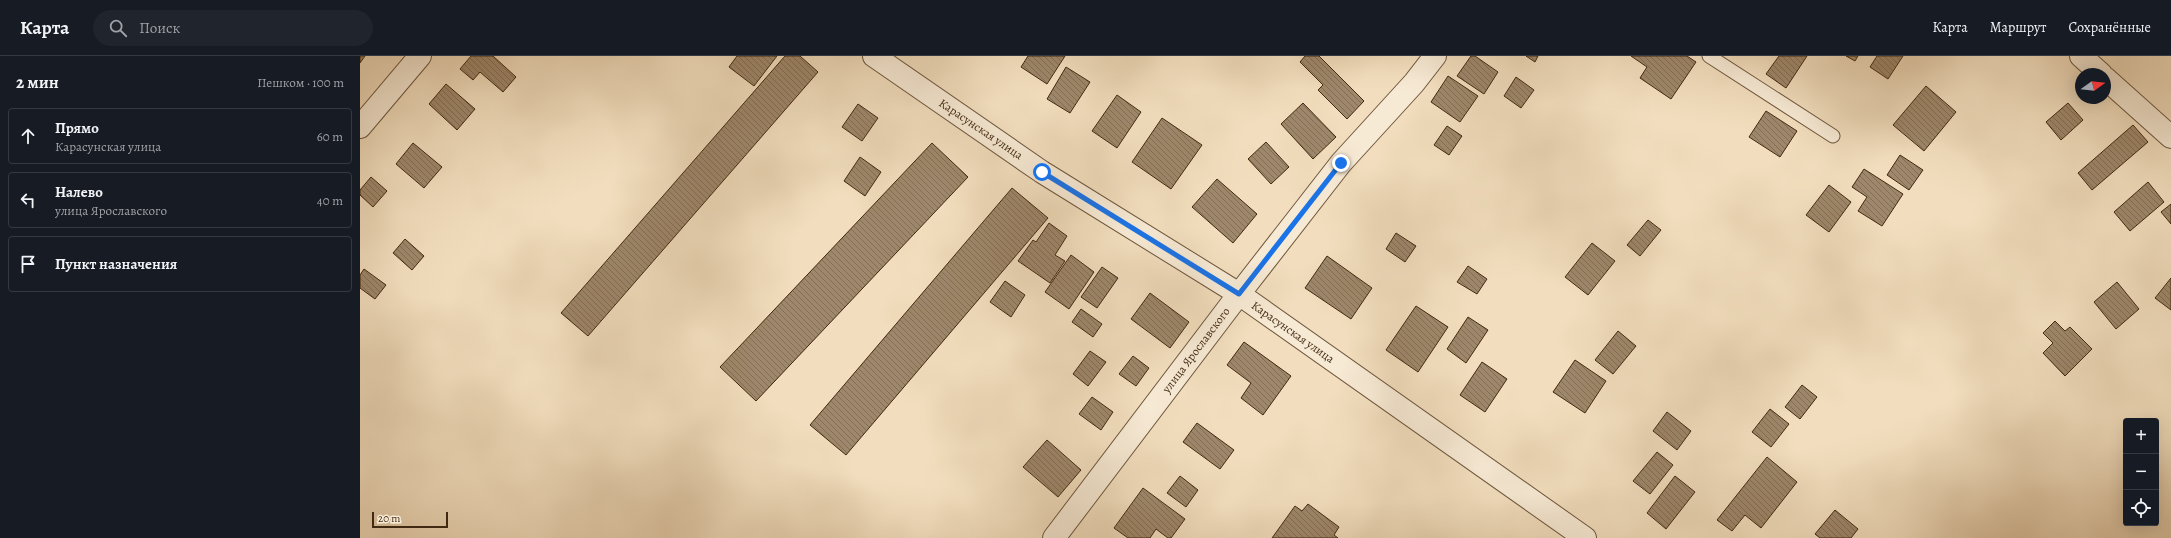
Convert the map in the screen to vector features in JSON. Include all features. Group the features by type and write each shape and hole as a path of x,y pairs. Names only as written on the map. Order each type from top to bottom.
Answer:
{"street":[{"path":"360,127 420,56"},
{"name":"Карасунская улица","path":"874,56 1042,172 1239,294 1585,538"},
{"name":"улица Ярославского","path":"1054,538 1239,294 1341,163 1414,83 1435,56"},
{"path":"2081,56 2094,68"},
{"path":"2111,83 2171,137"}],"lane":[{"path":"1709,56 1833,136"}],"building":[{"path":"360,56 365,56 360,63"},
{"path":"471,56 493,56 516,77 503,92 480,72 473,80 460,69"},
{"path":"737,56 777,56 754,86 729,67"},
{"path":"785,56 800,56 818,72 588,336 561,313"},
{"path":"1028,56 1065,56 1047,84 1021,67"},
{"path":"1305,56 1319,56 1364,101 1347,119 1318,90 1323,85 1300,62"},
{"path":"1471,56 1475,56 1498,72 1484,94 1457,76"},
{"path":"1526,56 1538,56 1535,62"},
{"path":"1631,56 1687,56 1696,62 1671,99 1640,78 1647,67"},
{"path":"1779,56 1807,56 1786,88 1766,74"},
{"path":"1846,56 1858,56 1855,61"},
{"path":"1877,56 1903,56 1888,79 1870,67"},
{"path":"1066,67 1090,82 1070,113 1047,99"},
{"path":"1448,76 1478,96 1460,122 1431,102"},
{"path":"1516,77 1534,90 1521,108 1504,96"},
{"path":"446,84 475,109 457,130 429,104"},
{"path":"1926,86 1956,112 1924,151 1893,125"},
{"path":"1117,95 1141,112 1117,148 1092,131"},
{"path":"1303,103 1336,137 1313,159 1281,124"},
{"path":"2068,103 2083,120 2061,140 2046,122"},
{"path":"858,104 878,118 862,141 842,127"},
{"path":"1766,111 1797,131 1780,157 1749,137"},
{"path":"1162,118 1202,145 1171,189 1132,162"},
{"path":"2133,125 2148,142 2092,190 2078,173"},
{"path":"1447,126 1462,136 1449,155 1434,145"},
{"path":"1266,142 1289,167 1271,184 1248,159"},
{"path":"413,143 442,167 424,188 396,164"},
{"path":"932,143 968,177 756,401 720,367"},
{"path":"1900,155 1923,170 1909,190 1887,175"},
{"path":"860,157 881,172 865,196 844,181"},
{"path":"1864,169 1903,194 1882,226 1858,211 1867,197 1852,187"},
{"path":"371,177 387,191 373,207 360,195 360,190"},
{"path":"1217,179 1257,214 1233,243 1192,207"},
{"path":"2148,182 2164,202 2130,231 2114,212"},
{"path":"1829,185 1851,202 1829,232 1806,215"},
{"path":"1012,188 1048,218 846,455 810,425"},
{"path":"2171,204 2171,224 2161,212"},
{"path":"1648,220 1661,230 1640,256 1627,245"},
{"path":"1049,223 1067,236 1055,255 1065,261 1050,283 1018,261 1033,240 1036,242"},
{"path":"1396,233 1416,246 1405,262 1386,249"},
{"path":"405,239 424,256 412,270 393,253"},
{"path":"1592,243 1615,261 1588,295 1565,277"},
{"path":"1071,255 1094,272 1069,309 1045,292"},
{"path":"1327,256 1372,288 1351,319 1305,288"},
{"path":"1468,266 1487,279 1477,294 1457,282"},
{"path":"1102,267 1118,278 1097,308 1081,297"},
{"path":"364,269 386,285 375,299 360,288 360,275"},
{"path":"2171,278 2171,310 2155,298"},
{"path":"1005,281 1025,295 1011,317 990,302"},
{"path":"2117,282 2139,309 2116,329 2094,302"},
{"path":"1150,293 1189,322 1170,348 1131,319"},
{"path":"1416,306 1448,327 1418,372 1386,350"},
{"path":"1081,309 1102,324 1093,337 1072,322"},
{"path":"1468,317 1488,330 1466,363 1447,349"},
{"path":"2055,321 2065,331 2070,327 2092,349 2065,376 2043,353 2053,343 2043,333"},
{"path":"1618,331 1636,346 1613,374 1595,360"},
{"path":"1244,342 1291,376 1263,415 1241,398 1251,383 1227,365"},
{"path":"1090,351 1106,362 1088,386 1073,374"},
{"path":"1133,356 1149,368 1136,386 1119,374"},
{"path":"1575,360 1606,381 1585,413 1553,392"},
{"path":"1482,362 1507,379 1485,412 1460,395"},
{"path":"1802,385 1817,397 1800,419 1785,407"},
{"path":"1092,397 1113,412 1101,430 1079,414"},
{"path":"1770,409 1789,424 1771,447 1752,432"},
{"path":"1667,412 1691,431 1677,450 1653,431"},
{"path":"1197,423 1234,450 1220,469 1183,442"},
{"path":"1047,440 1081,470 1058,497 1023,467"},
{"path":"1657,452 1673,465 1650,494 1633,481"},
{"path":"1767,457 1797,482 1761,528 1745,515 1732,531 1717,520"},
{"path":"1180,476 1198,490 1186,507 1167,493"},
{"path":"1675,476 1695,492 1666,529 1647,513"},
{"path":"1143,488 1185,519 1171,538 1168,538 1156,529 1150,538 1128,538 1114,528"},
{"path":"1308,504 1339,527 1334,535 1338,538 1272,538 1295,506 1302,511"},
{"path":"1835,510 1858,529 1851,538 1820,538 1815,534"}],"route":[{"path":"1042,172 1239,294 1341,163"}]}
